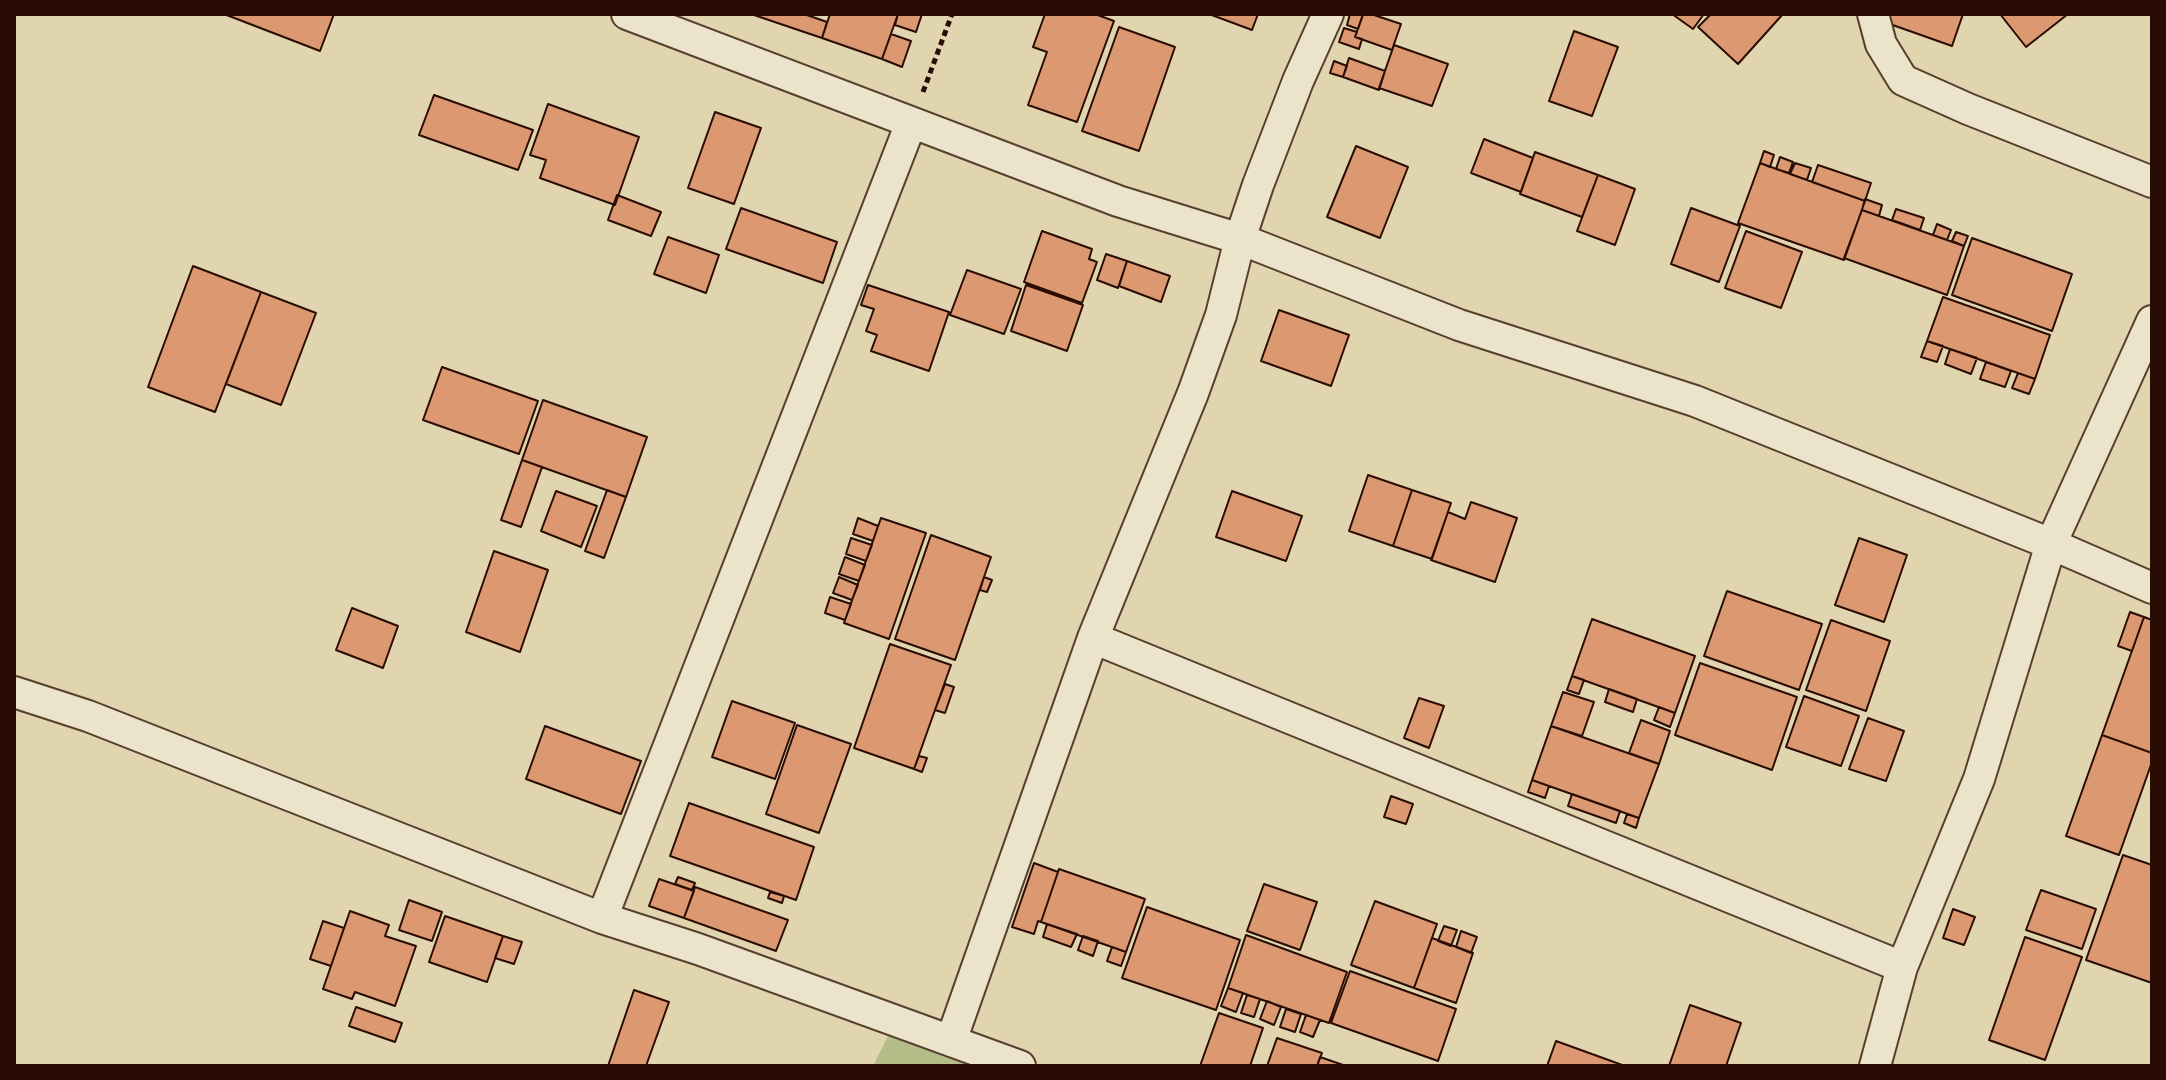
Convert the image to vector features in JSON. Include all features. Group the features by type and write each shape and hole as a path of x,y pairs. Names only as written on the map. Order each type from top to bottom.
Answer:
{"street":[{"path":"627,14 1118,201 1240,239 1459,325 1695,401 2051,544 2152,588"},
{"path":"951,1041 1093,638 1193,393 1221,315 1240,239 1258,185 1328,14"},
{"path":"1873,14 1881,44 1903,80 2152,182"},
{"path":"602,918 911,123"},
{"path":"1875,1066 1902,967 1979,779 2051,544 2152,321"},
{"path":"1093,638 1902,967"},
{"path":"14,692 88,716 602,918 698,949 1020,1066"}],"path":[{"path":"911,123 952,14"}],"green space":[{"path":"892,1028 994,1066 873,1066"}],"building":[{"path":"224,14 334,14 320,51"},
{"path":"751,14 804,14 827,22 822,38"},
{"path":"830,14 898,14 882,59 822,38"},
{"path":"898,14 922,14 916,32 895,25"},
{"path":"1045,14 1095,14 1114,21 1077,122 1028,105 1047,52 1033,47"},
{"path":"1209,14 1258,14 1252,30"},
{"path":"1350,14 1363,15 1358,29 1347,25"},
{"path":"1363,14 1401,24 1392,50 1355,37"},
{"path":"1672,14 1704,14 1693,29"},
{"path":"1711,14 1783,14 1738,64 1698,27"},
{"path":"1890,14 1963,14 1952,46 1887,23"},
{"path":"2000,14 2068,14 2026,47"},
{"path":"1119,27 1175,47 1139,151 1082,131"},
{"path":"1344,28 1357,32 1355,37 1362,39 1359,49 1339,42"},
{"path":"1574,31 1618,47 1592,116 1549,101"},
{"path":"891,34 911,41 902,67 882,59"},
{"path":"1394,45 1448,64 1432,106 1379,88"},
{"path":"1349,58 1385,71 1379,90 1343,77"},
{"path":"1334,61 1347,66 1343,77 1330,73"},
{"path":"434,95 533,130 518,170 419,135"},
{"path":"548,104 639,137 615,205 540,178 546,160 530,155"},
{"path":"715,112 761,128 734,204 688,188"},
{"path":"1484,139 1533,158 1521,192 1471,173"},
{"path":"1356,146 1408,167 1380,238 1327,217"},
{"path":"1764,151 1774,155 1770,167 1760,163"},
{"path":"1535,152 1598,175 1582,217 1520,194"},
{"path":"1780,157 1793,162 1789,173 1776,169"},
{"path":"1760,163 1865,201 1844,260 1738,223"},
{"path":"1795,163 1811,168 1807,180 1790,174"},
{"path":"1818,165 1871,183 1865,201 1812,182"},
{"path":"1598,175 1635,189 1615,245 1577,231"},
{"path":"617,195 661,212 651,236 608,220"},
{"path":"1865,199 1882,205 1879,216 1862,210"},
{"path":"741,208 837,242 823,283 726,249"},
{"path":"1691,208 1740,226 1719,282 1671,264"},
{"path":"1896,209 1924,218 1920,230 1892,220"},
{"path":"1862,210 1964,246 1947,295 1844,258"},
{"path":"1937,224 1951,230 1947,240 1933,235"},
{"path":"1042,231 1092,249 1089,259 1097,262 1082,303 1024,282"},
{"path":"1746,231 1802,252 1781,308 1725,288"},
{"path":"1956,232 1968,236 1964,246 1952,241"},
{"path":"668,237 719,255 706,293 654,274"},
{"path":"1972,238 2072,274 2052,331 1952,295"},
{"path":"1106,254 1127,261 1118,288 1097,280"},
{"path":"1127,261 1170,276 1161,302 1119,286"},
{"path":"193,266 261,292 215,412 148,387"},
{"path":"967,270 1021,289 1004,334 950,315"},
{"path":"868,285 949,312 929,371 871,351 877,335 866,331 874,309 861,305"},
{"path":"1026,285 1083,305 1067,351 1011,331"},
{"path":"261,292 316,313 281,405 226,384"},
{"path":"1943,297 2050,335 2035,379 1927,341"},
{"path":"1279,310 1349,335 1331,386 1261,361"},
{"path":"1927,341 1943,346 1937,362 1921,357"},
{"path":"1950,349 1977,358 1971,374 1945,364"},
{"path":"1986,362 2011,371 2005,387 1980,379"},
{"path":"442,367 538,401 519,454 423,420"},
{"path":"2018,373 2035,379 2029,394 2012,388"},
{"path":"543,400 647,437 626,497 522,460"},
{"path":"522,460 542,467 521,527 501,520"},
{"path":"1368,475 1412,490 1393,546 1349,531"},
{"path":"607,490 626,497 604,558 585,551"},
{"path":"1412,490 1451,503 1432,559 1393,546"},
{"path":"556,491 597,506 581,547 541,531"},
{"path":"1232,491 1302,516 1286,561 1216,537"},
{"path":"1471,502 1517,518 1495,582 1431,560 1448,512 1465,519"},
{"path":"858,518 878,526 873,541 853,534"},
{"path":"881,518 926,533 889,639 844,623"},
{"path":"931,535 991,557 955,660 895,639"},
{"path":"851,538 872,545 866,561 846,554"},
{"path":"1859,538 1907,555 1884,622 1835,605"},
{"path":"494,551 548,570 520,652 466,632"},
{"path":"845,557 865,565 859,581 839,574"},
{"path":"839,577 858,585 852,600 833,593"},
{"path":"984,577 992,580 987,592 980,590"},
{"path":"1727,591 1822,624 1799,690 1704,656"},
{"path":"830,597 851,604 845,620 825,613"},
{"path":"352,608 398,626 383,668 336,650"},
{"path":"2130,612 2144,617 2132,651 2118,646"},
{"path":"2144,617 2152,620 2152,753 2102,735"},
{"path":"1592,619 1695,656 1675,713 1572,676"},
{"path":"1831,620 1890,641 1866,711 1806,690"},
{"path":"890,644 951,665 914,769 854,748"},
{"path":"1700,663 1797,697 1772,770 1675,735"},
{"path":"1572,676 1584,680 1579,694 1567,690"},
{"path":"945,684 954,687 945,713 935,710"},
{"path":"1609,689 1637,699 1633,712 1605,702"},
{"path":"1563,692 1594,702 1582,736 1551,726"},
{"path":"1804,696 1859,716 1841,766 1786,747"},
{"path":"1419,698 1444,706 1429,748 1404,738"},
{"path":"732,701 795,723 775,779 712,757"},
{"path":"1659,707 1675,713 1670,727 1654,720"},
{"path":"1868,718 1904,731 1886,781 1849,769"},
{"path":"1641,720 1670,731 1659,764 1629,753"},
{"path":"797,725 851,744 819,833 766,814"},
{"path":"545,726 641,761 621,814 526,779"},
{"path":"1551,726 1659,764 1639,818 1532,780"},
{"path":"2102,735 2152,753 2152,762 2119,855 2066,836"},
{"path":"919,756 927,758 922,772 914,769"},
{"path":"1532,780 1549,786 1545,798 1528,792"},
{"path":"1572,794 1620,811 1616,823 1568,806"},
{"path":"1391,796 1413,804 1406,824 1384,817"},
{"path":"689,803 814,847 796,900 670,856"},
{"path":"1627,814 1639,818 1636,828 1624,823"},
{"path":"2123,855 2152,865 2152,983 2086,960"},
{"path":"1034,863 1058,872 1034,934 1012,927"},
{"path":"1059,869 1145,899 1126,952 1041,922"},
{"path":"678,877 695,883 692,890 675,884"},
{"path":"659,879 694,891 684,918 649,906"},
{"path":"1264,884 1317,902 1300,950 1247,931"},
{"path":"695,887 788,920 776,951 684,918"},
{"path":"2041,890 2096,909 2082,949 2026,930"},
{"path":"770,892 784,896 782,903 768,898"},
{"path":"409,900 442,912 432,941 399,930"},
{"path":"1375,901 1437,924 1414,988 1351,965"},
{"path":"1147,907 1240,940 1216,1010 1122,978"},
{"path":"1953,909 1975,917 1964,945 1943,938"},
{"path":"350,911 389,925 385,936 416,946 395,1006 355,992 352,999 323,989"},
{"path":"445,916 503,936 487,982 429,962"},
{"path":"323,921 344,928 331,966 310,959"},
{"path":"1047,924 1077,934 1071,947 1043,937"},
{"path":"1444,926 1457,930 1451,946 1438,941"},
{"path":"1461,931 1477,937 1471,953 1456,947"},
{"path":"1246,935 1347,972 1329,1023 1228,988"},
{"path":"503,936 522,942 514,964 495,958"},
{"path":"1083,936 1098,941 1093,956 1078,950"},
{"path":"2025,937 2082,957 2045,1060 1989,1040"},
{"path":"1432,938 1473,953 1456,1003 1414,988"},
{"path":"1112,947 1126,952 1121,966 1107,961"},
{"path":"1350,971 1456,1009 1438,1061 1331,1023"},
{"path":"1228,988 1243,993 1236,1012 1221,1006"},
{"path":"634,990 669,1002 646,1066 608,1066"},
{"path":"1247,995 1260,999 1254,1017 1241,1013"},
{"path":"1267,1001 1281,1007 1274,1025 1260,1019"},
{"path":"1690,1005 1741,1023 1726,1066 1669,1066"},
{"path":"356,1007 402,1023 395,1042 349,1026"},
{"path":"1286,1009 1301,1014 1295,1032 1280,1027"},
{"path":"1219,1013 1263,1028 1250,1066 1200,1066"},
{"path":"1306,1015 1320,1020 1313,1037 1300,1032"},
{"path":"1277,1038 1322,1053 1317,1066 1267,1066"},
{"path":"1556,1041 1625,1066 1547,1066"},
{"path":"1320,1057 1346,1066 1317,1066"}]}
